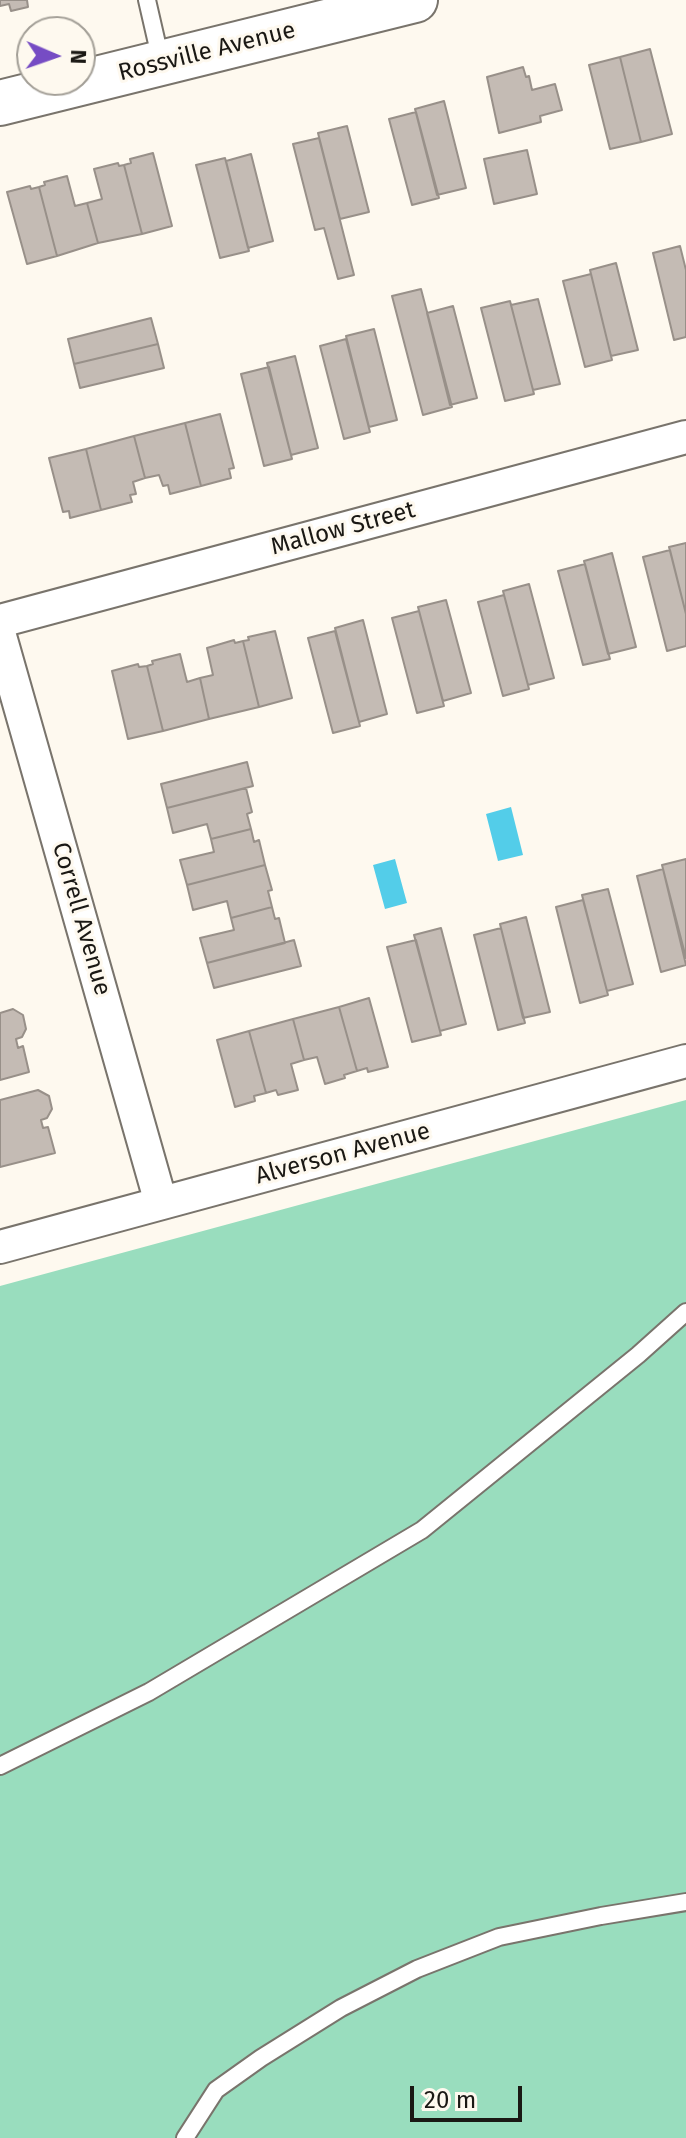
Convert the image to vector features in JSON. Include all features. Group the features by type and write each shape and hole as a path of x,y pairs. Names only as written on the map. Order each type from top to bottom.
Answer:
{"street":[{"name":"Rossville Avenue","path":"0,103 398,2"},
{"name":"Mallow Street","path":"0,621 686,437"},
{"name":"Correll Avenue","path":"0,636 161,1203"},
{"name":"Alverson Avenue","path":"0,1247 686,1061"}],"lane":[{"path":"147,0 162,63"},
{"path":"0,1766 149,1692 422,1530 638,1355 686,1312"},
{"path":"185,2138 216,2090 341,2008 417,1969 499,1937 686,1902"}],"green space":[{"path":"686,1100 686,2138 0,2138 0,1286"}],"water":[{"path":"511,807 523,855 498,861 486,814"},
{"path":"395,859 407,903 385,909 373,865"}],"building":[{"path":"0,0 27,0 28,7 11,11 9,4 0,6"},
{"path":"650,49 672,134 641,142 620,57"},
{"path":"620,57 641,142 610,149 589,65"},
{"path":"523,67 532,90 555,84 562,110 540,116 541,122 499,133 487,77"},
{"path":"444,101 466,188 437,195 415,109"},
{"path":"416,112 439,198 412,205 389,119"},
{"path":"347,126 369,212 340,219 318,133"},
{"path":"319,138 354,275 338,279 324,228 315,230 293,144"},
{"path":"527,150 537,194 494,204 484,159"},
{"path":"153,153 172,226 142,234 124,165 131,163 130,159"},
{"path":"251,154 273,241 248,248 226,161"},
{"path":"225,158 249,251 220,258 196,165"},
{"path":"118,163 119,166 124,165 142,234 98,243 87,203 102,199 94,169"},
{"path":"67,176 75,206 87,203 98,243 57,256 39,187 45,185 44,182"},
{"path":"30,186 31,189 39,187 57,256 27,264 7,192"},
{"path":"680,246 686,270 686,337 674,340 653,253"},
{"path":"616,263 638,350 611,356 590,270"},
{"path":"591,274 612,360 585,367 563,281"},
{"path":"421,289 452,407 423,415 392,296"},
{"path":"538,299 560,384 533,390 511,305"},
{"path":"510,301 534,394 505,401 481,308"},
{"path":"453,306 477,398 450,405 427,313"},
{"path":"151,318 158,344 74,364 68,339"},
{"path":"374,329 397,420 369,427 346,336"},
{"path":"346,339 370,432 344,439 320,346"},
{"path":"158,344 164,368 80,388 74,364"},
{"path":"295,356 318,448 291,455 267,363"},
{"path":"269,367 292,459 264,466 241,374"},
{"path":"220,414 234,468 229,469 231,478 201,486 185,423"},
{"path":"185,423 201,486 170,494 168,485 163,486 159,475 145,478 134,436"},
{"path":"134,436 145,478 133,482 136,494 130,495 132,502 101,510 86,449"},
{"path":"86,449 101,510 70,518 69,511 63,512 49,458"},
{"path":"686,543 686,614 669,547"},
{"path":"670,550 686,614 686,646 667,651 643,557"},
{"path":"612,553 636,647 608,654 584,561"},
{"path":"585,564 610,659 583,665 558,571"},
{"path":"529,584 554,678 528,685 503,591"},
{"path":"504,595 529,689 503,696 478,602"},
{"path":"446,600 471,693 443,701 418,607"},
{"path":"419,611 444,706 417,713 392,618"},
{"path":"363,620 387,714 359,722 335,628"},
{"path":"275,631 292,698 259,707 243,641"},
{"path":"335,631 360,726 333,733 308,638"},
{"path":"234,640 235,643 243,641 259,707 209,719 200,678 213,675 207,648"},
{"path":"180,654 187,682 200,678 209,719 163,731 147,666 153,664 152,661"},
{"path":"138,664 139,667 147,666 163,731 128,739 112,671"},
{"path":"247,762 253,786 167,808 161,784"},
{"path":"246,788 252,812 247,814 251,829 211,839 207,824 173,833 167,808"},
{"path":"251,829 254,842 259,840 265,865 187,885 180,860 214,852 211,839"},
{"path":"686,859 686,958 662,865"},
{"path":"265,865 272,890 268,891 272,907 231,918 227,901 193,910 187,885"},
{"path":"663,869 686,965 661,972 637,876"},
{"path":"608,889 633,984 607,991 582,895"},
{"path":"583,900 608,995 580,1003 556,907"},
{"path":"272,907 275,919 279,918 285,943 207,963 200,938 234,930 231,918"},
{"path":"526,917 550,1012 523,1018 500,924"},
{"path":"441,928 466,1024 440,1031 414,935"},
{"path":"501,928 525,1023 498,1030 474,935"},
{"path":"294,940 301,966 214,988 207,963"},
{"path":"416,940 441,1035 412,1042 387,947"},
{"path":"369,998 388,1067 368,1072 367,1068 357,1071 339,1007"},
{"path":"339,1007 357,1071 325,1084 317,1057 304,1060 293,1019"},
{"path":"13,1009 23,1015 26,1029 22,1037 16,1039 18,1048 23,1046 29,1072 0,1080 0,1013"},
{"path":"293,1019 304,1060 291,1064 298,1090 278,1095 276,1090 266,1093 249,1031"},
{"path":"249,1031 266,1093 254,1096 255,1101 235,1107 217,1040"},
{"path":"38,1090 49,1096 52,1109 47,1118 41,1120 43,1128 48,1127 55,1153 0,1167 0,1100"}]}
